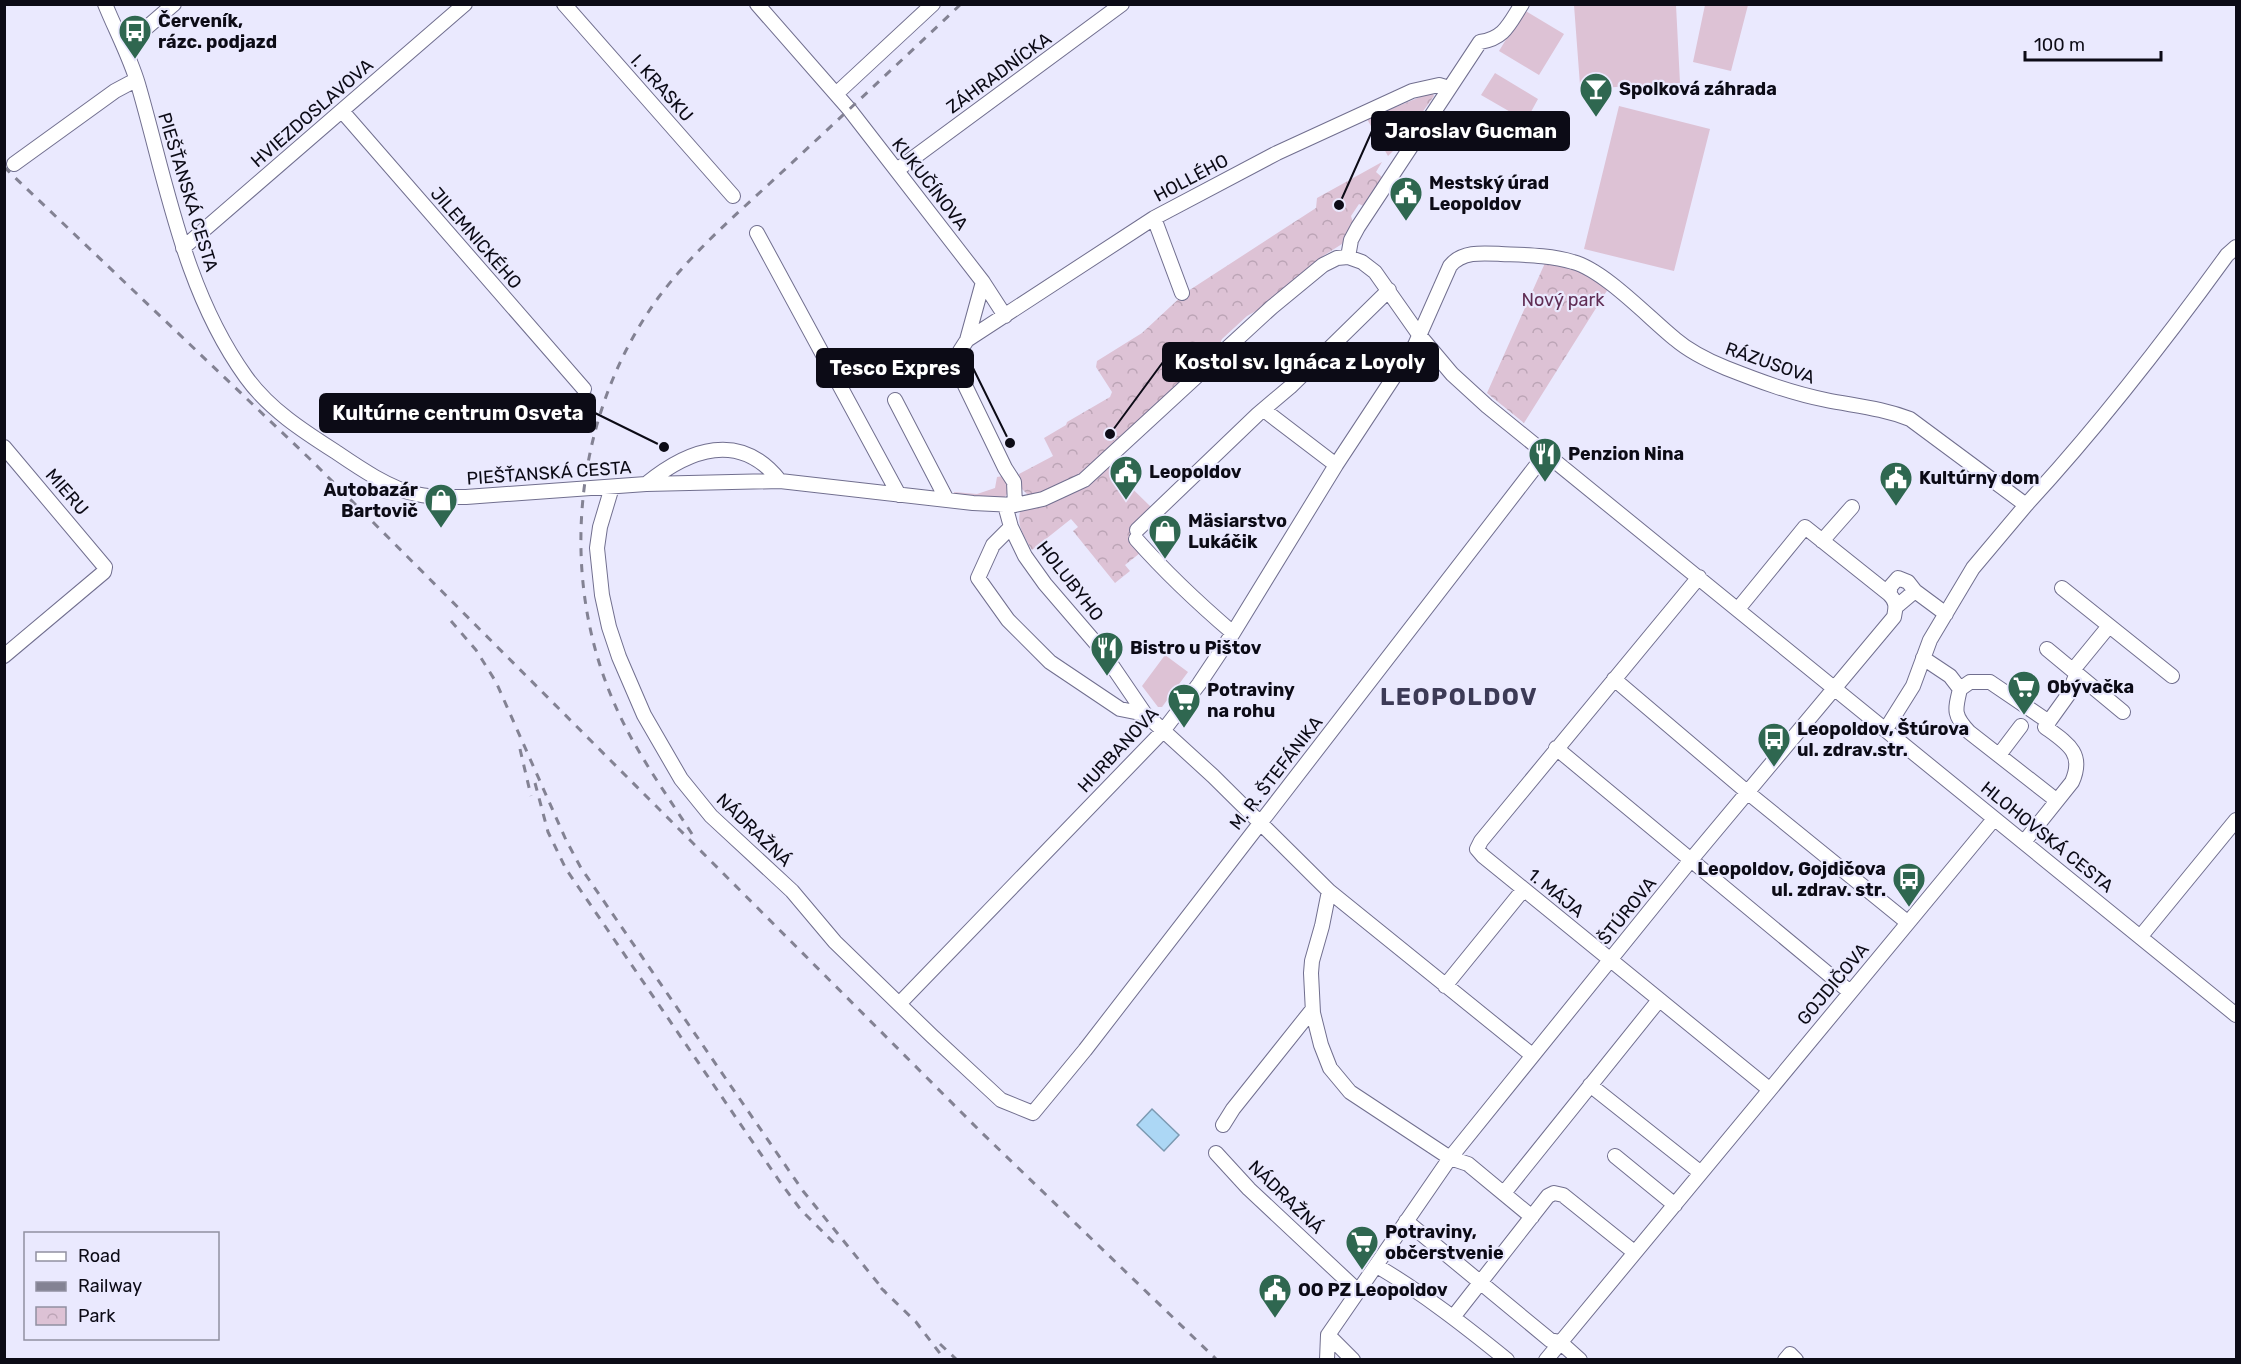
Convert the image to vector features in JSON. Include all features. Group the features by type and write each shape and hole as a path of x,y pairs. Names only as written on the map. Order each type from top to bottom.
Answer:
{"street":[{"name":"PIEŠŤANSKÁ CESTA","path":"105,4 137,82 183,248 201,295 222,338 246,378 274,408 310,435 371,474 414,494 466,497 646,484 780,481 1010,505 1043,499 1084,480 1272,307 1323,265 1337,258 1348,257"},
{"path":"124,47 174,4"},
{"name":"HVIEZDOSLAVOVA","path":"183,248 465,4"},
{"name":"I. KRASKU","path":"564,4 733,196"},
{"path":"757,4 836,93 933,4"},
{"name":"ZÁHRADNÍCKA","path":"897,170 1122,4"},
{"path":"1348,257 1358,227 1477,47 1498,38 1522,4"},
{"path":"14,164 107,96 130,83 137,82"},
{"name":"HOLLÉHO","path":"967,340 1154,218 1277,153 1402,96 1438,85 1449,88"},
{"name":"KUKUČÍNOVA","path":"836,93 983,282 1005,316"},
{"name":"JILEMNICKÉHO","path":"342,111 584,388"},
{"path":"1154,218 1182,292"},
{"path":"757,233 899,495"},
{"path":"1886,729 1913,686 1930,640 1973,568 2156,352 2227,255 2236,247"},
{"name":"RÁZUSOVA","path":"1420,336 1450,266 1456,258 1488,254 1526,255 1575,262 1617,290 1677,340 1717,364 1773,387 1826,400 1889,410 1911,419 2026,505"},
{"name":"HLOHOVSKÁ CESTA","path":"1348,257 1362,262 1375,272 1420,336 1452,374 2236,1015"},
{"path":"967,340 983,282"},
{"path":"1233,633 1195,601 1137,534 1389,290"},
{"name":"HURBANOVA","path":"899,1004 1163,732 1233,633 1336,465 1420,336"},
{"name":"HOLUBYHO","path":"967,340 960,351 959,373 1014,482 1010,505 1011,527 1025,556 1045,584 1100,648 1145,714 1214,776 1329,891 1532,1055"},
{"path":"895,400 947,500"},
{"path":"1264,410 1336,465"},
{"name":"MIERU","path":"4,447 105,567 104,572 4,656"},
{"name":"PIEŠŤANSKÁ CESTA","path":"646,484 668,466 694,454 726,450 761,461 780,481"},
{"name":"M. R. ŠTEFÁNIKA","path":"1033,1113 1085,1050 1546,453"},
{"name":"NÁDRAŽNÁ","path":"612,487 600,527 597,548 602,595 619,657 658,743 681,779 711,816 792,891 836,942 899,1004 1001,1100 1033,1113"},
{"path":"1822,542 1852,507"},
{"path":"1011,527 993,545 978,578 1008,620 1050,662 1120,709 1145,714"},
{"path":"1738,609 1804,527 1893,601"},
{"name":"1. MÁJA","path":"1699,577 1556,748 1481,841 1478,849 1523,890 1769,1089"},
{"path":"1834,688 1893,617 1891,586 1899,578 1908,582 1914,591 1946,614"},
{"path":"2062,588 2172,676"},
{"path":"1893,601 1914,591"},
{"path":"2024,842 2072,782 2077,772 2073,749 2045,727 2068,695 2075,671 2109,626"},
{"path":"2047,649 2123,712"},
{"path":"1923,658 1950,676 1960,689"},
{"path":"1614,679 1747,792 1907,922"},
{"path":"2049,722 1990,682 1971,682 1960,689 1955,710 1959,721 1969,732 2056,800"},
{"name":"ŠTÚROVA","path":"1328,1335 1450,1158 1690,861 1834,688"},
{"path":"1999,755 2021,726"},
{"path":"1556,748 1850,992"},
{"name":"GOJDIČOVA","path":"1546,1359 1994,819"},
{"path":"2141,936 2236,820"},
{"path":"1445,986 1523,890"},
{"path":"1329,891 1312,961 1312,1010 1330,1068 1350,1092 1450,1158 1468,1164 1532,1217"},
{"path":"1504,1193 1659,1000"},
{"path":"1223,1125 1233,1109 1312,1010"},
{"path":"1590,1085 1701,1173"},
{"name":"NÁDRAŽNÁ","path":"1215,1153 1249,1189 1358,1291"},
{"path":"1615,1156 1675,1204"},
{"path":"1454,1316 1548,1197 1554,1193 1563,1196 1634,1252"},
{"path":"1406,1221 1550,1340 1560,1342 1580,1359"},
{"path":"1377,1266 1454,1316 1507,1359"},
{"path":"1328,1335 1328,1359"},
{"path":"1328,1335 1353,1359"},
{"path":"1785,1359 1790,1354 1796,1359"}],"green space":[{"path":"1574,5 1676,5 1680,83 1584,89 1580,85"},
{"path":"1705,5 1748,5 1731,71 1693,62"},
{"path":"1524,10 1564,34 1539,75 1499,51"},
{"path":"1495,73 1538,99 1526,121 1481,95"},
{"path":"1432,92 1434,96 1398,146 1388,156 1367,119"},
{"path":"1619,106 1710,129 1674,271 1584,249"},
{"path":"1382,162 1376,172 1384,179 1366,207 1359,204 1351,216 1354,226 1342,244 1323,256 1270,303 1247,316 1222,339 1217,351 1102,459 1151,507 1152,512 1134,530 1140,553 1125,565 1130,571 1115,583 1073,531 1078,527 1071,519 1032,550 1021,529 1020,510 1028,495 1020,487 1019,474 1053,456 1044,438 1110,397 1112,392 1096,367 1097,361 1142,333 1185,293 1316,208 1317,198"},
{"name":"Nový park","path":"1545,263 1581,270 1608,289 1524,423 1487,393"},
{"path":"1003,476 1009,488 1002,500 954,494 954,492 977,494 995,488 997,477"},
{"path":"1165,655 1188,672 1162,707 1158,707 1142,686"}],"water":[{"path":"1152,1109 1179,1135 1164,1151 1137,1125"}],"railway":[{"path":"692,834 641,755 615,705 597,655 585,602 581,549 583,496 592,443 608,392 630,343 658,298 686,264 732,218 961,4"},
{"path":"4,167 311,460 981,1132 1217,1360"},
{"path":"451,621 476,650 496,682 566,840 581,868 803,1191 886,1293"},
{"path":"520,749 531,796"},
{"path":"535,783 548,832 566,869 780,1182 801,1210 838,1247"},
{"path":"881,1288 916,1322 945,1360"},
{"path":"940,1344 957,1360"}],"place":[{"name":"Červeník, rázc. podjazd","path":"135,60"},
{"name":"Spolková záhrada","path":"1596,118"},
{"name":"Jaroslav Gucman","path":"1339,205"},
{"name":"Mestský úrad Leopoldov","path":"1406,222"},
{"name":"Kostol sv. Ignáca z Loyoly","path":"1110,434"},
{"name":"Tesco Expres","path":"1010,443"},
{"name":"Kultúrne centrum Osveta","path":"664,447"},
{"name":"Penzion Nina","path":"1545,483"},
{"name":"Leopoldov","path":"1126,501"},
{"name":"Kultúrny dom","path":"1896,507"},
{"name":"Autobazár Bartovič","path":"441,529"},
{"name":"Mäsiarstvo Lukáčik","path":"1165,560"},
{"name":"Bistro u Pištov","path":"1107,677"},
{"name":"Obývačka","path":"2024,716"},
{"name":"Potraviny na rohu","path":"1184,729"},
{"name":"Leopoldov, Štúrova ul. zdrav.str.","path":"1774,768"},
{"name":"Leopoldov, Gojdičova ul. zdrav. str.","path":"1909,908"},
{"name":"Potraviny, občerstvenie","path":"1362,1271"},
{"name":"OO PZ Leopoldov","path":"1275,1319"}],"district":[{"name":"LEOPOLDOV","path":"1459,697"}]}
